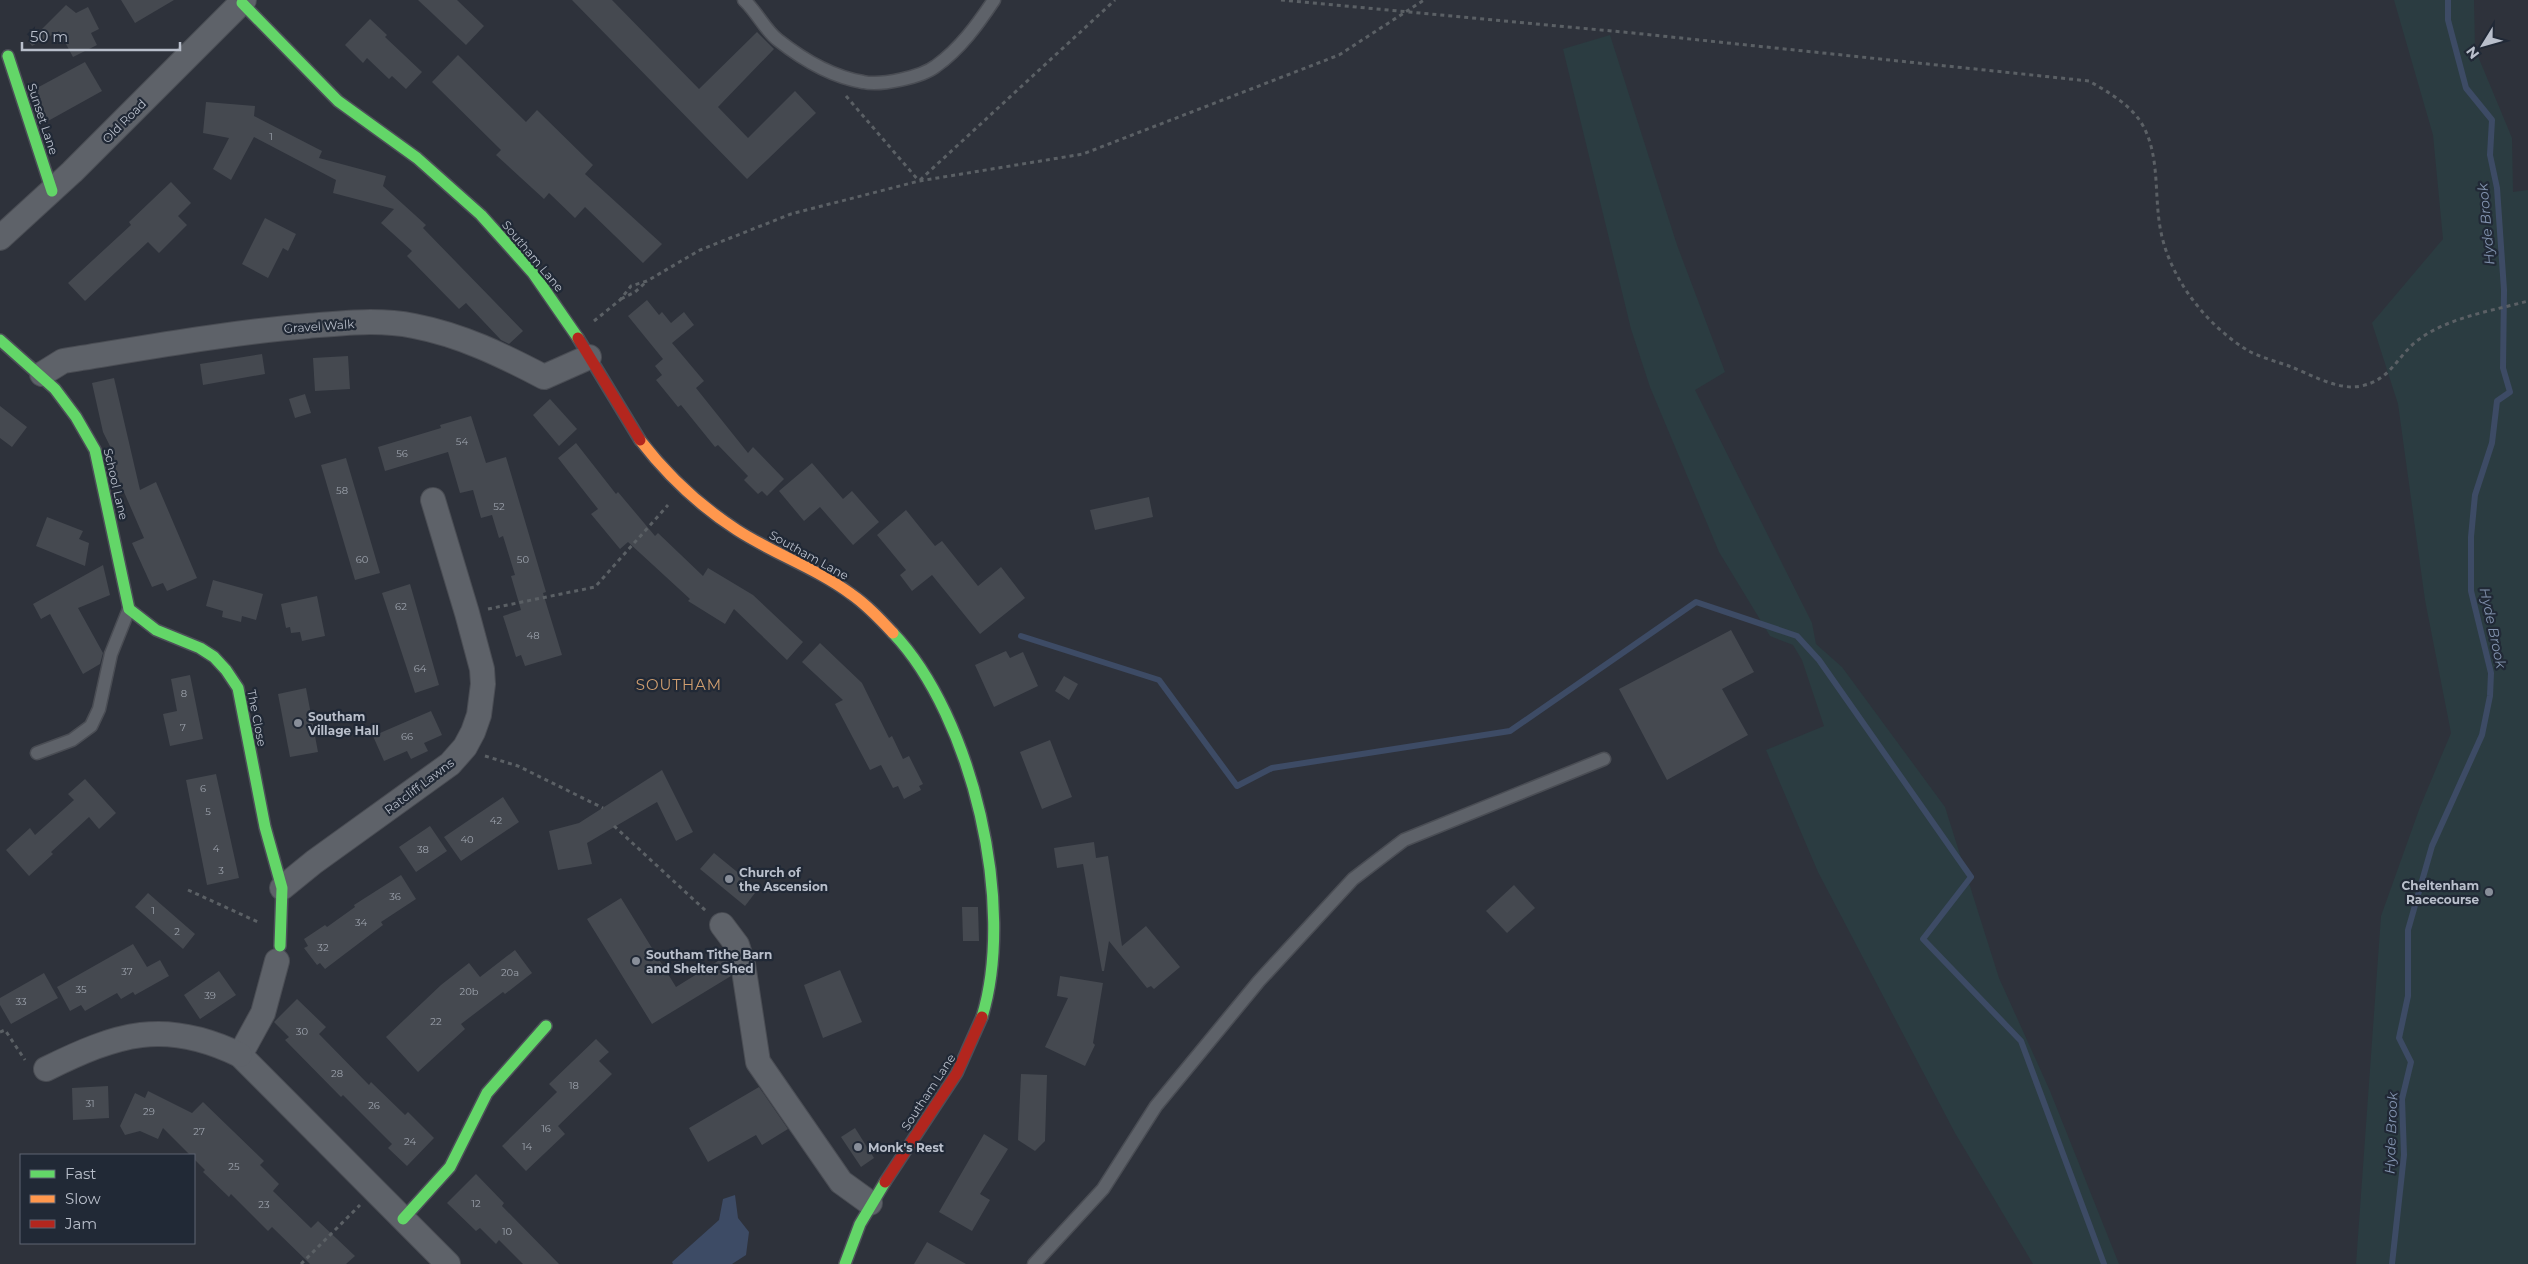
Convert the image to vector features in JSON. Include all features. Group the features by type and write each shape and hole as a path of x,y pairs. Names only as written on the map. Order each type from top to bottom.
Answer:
{"street":[{"name":"Old Road","path":"0,238 52,191 243,1"},
{"name":"Southam Lane","path":"243,1 326,90 342,104 417,158 489,224 545,288 577,335 588,357 634,429 659,463 683,488 727,523 760,544 834,582 863,603 893,631 928,680 953,731 976,789 995,910 994,968 989,998 974,1042 956,1078 870,1203 849,1248 845,1264"},
{"name":"Sunset Lane","path":"8,56 52,191"},
{"name":"Gravel Walk","path":"42,374 63,360 266,330 334,324 395,323 415,326 488,348 544,377 588,357"},
{"name":"School Lane","path":"0,340 42,374 72,409 95,450 129,609"},
{"name":"Ratcliff Lawns","path":"282,888 314,862 450,764 465,747 480,715 483,684 482,669 433,500"},
{"name":"The Close","path":"129,609 143,621 209,652 220,660 233,678 238,688 265,827 282,888"},
{"path":"240,1055 263,1013 278,954 282,888"},
{"path":"722,925 737,945 743,964 758,1062 841,1182 870,1203"},
{"path":"403,1219 450,1166 487,1093 546,1026"},
{"path":"46,1069 105,1042 142,1034 162,1033 202,1040 240,1055 448,1264"}],"lane":[{"path":"744,0 753,8 777,40 822,68 864,83 906,79 935,67 960,46 994,0"},
{"path":"38,752 72,740 91,726 99,709 111,654 129,609"},
{"path":"1034,1264 1103,1189 1156,1106 1259,981 1353,879 1404,840 1604,759"}],"path":[{"path":"919,181 1115,0"},
{"path":"1281,0 1633,33 2089,81 2116,97 2141,123 2155,158 2160,228 2172,263 2187,294 2222,332 2248,351 2343,386 2360,387 2379,380 2397,364 2417,341 2441,327 2528,301"},
{"path":"577,335 647,281 700,250 735,236 791,214 919,181 1083,154 1339,55 1424,0"},
{"path":"822,68 919,181"},
{"path":"620,300 631,286 647,281"},
{"path":"467,613 595,587 683,488"},
{"path":"492,758 518,766 603,808"},
{"path":"614,826 722,925"},
{"path":"188,890 252,921 280,926"},
{"path":"0,1032 5,1030 36,1075 46,1069"},
{"path":"301,1264 374,1190"}],"shaded area":[{"path":"2394,0 2474,0 2475,49 2512,138 2513,192 2528,190 2528,1264 2356,1264 2381,916 2420,807 2451,733 2425,600 2398,404 2372,323 2443,239 2433,135"},
{"path":"1610,35 1677,245 1725,372 1695,390 1812,623 1816,644 1842,667 1945,807 1999,978 2050,1091 2119,1264 2033,1264 1955,1133 1818,872 1766,750 1824,726 1802,660 1793,645 1770,636 1719,552 1650,387 1631,329 1563,49"}],"water":[{"path":"735,1195 738,1218 749,1232 746,1255 732,1264 673,1264 672,1262 719,1220 723,1199"}],"building":[{"path":"121,0 174,0 135,23"},
{"path":"418,0 457,0 484,26 466,45"},
{"path":"572,0 612,0 699,89 757,32 774,49 718,107 748,138 795,91 816,113 747,179"},
{"path":"66,5 76,13 88,7 99,29 91,33 97,45 73,57 59,31 32,46 29,42"},
{"path":"370,19 387,35 385,37 422,72 406,89 392,76 389,79 367,58 363,63 345,45"},
{"path":"458,55 526,122 537,110 593,165 585,174 662,244 643,263 585,207 575,218 549,193 544,199 496,155 501,150 432,82"},
{"path":"85,62 102,91 48,121 35,89"},
{"path":"206,102 255,106 254,116 322,151 319,158 386,176 383,186 426,225 423,228 523,331 509,344 501,340 466,303 459,309 407,256 412,251 381,223 394,209 333,193 336,180 254,137 231,180 213,169 229,138 203,133"},
{"path":"171,182 191,203 178,216 187,225 159,253 148,242 85,301 68,283 131,225 129,222"},
{"path":"265,218 296,234 288,251 283,248 268,278 242,264"},
{"path":"647,300 659,315 662,312 671,323 684,312 694,325 672,343 704,381 696,388 748,453 753,447 784,479 767,496 762,491 758,494 744,480 748,476 718,445 715,447 681,405 678,407 656,380 662,375 655,366 663,359 628,316"},
{"path":"262,354 265,374 203,385 200,364"},
{"path":"348,356 350,389 315,391 313,358"},
{"path":"114,378 140,490 156,482 197,578 167,591 163,583 152,587 132,543 144,538 117,476 110,446 103,432 92,383"},
{"path":"305,394 311,413 295,418 289,399"},
{"path":"550,399 577,429 559,446 533,415"},
{"path":"0,406 27,427 12,447 0,438"},
{"path":"471,416 486,463 506,457 546,592 543,593 562,655 525,666 521,655 516,657 503,616 521,610 511,576 515,575 503,536 499,538 492,515 481,518 473,490 460,493 448,452 385,471 378,447 441,428 440,425"},
{"path":"576,443 616,494 618,492 655,536 658,533 703,576 708,568 753,595 803,642 787,660 734,609 725,624 688,601 690,599 628,542 620,549 591,514 598,509 558,458"},
{"path":"346,458 380,573 355,580 321,465"},
{"path":"812,463 843,499 852,491 879,522 853,545 820,507 804,521 779,491"},
{"path":"1149,497 1153,517 1095,530 1090,510"},
{"path":"906,510 935,546 942,541 978,586 1001,567 1025,598 980,634 932,575 912,591 900,575 906,570 877,535"},
{"path":"47,517 83,531 79,539 89,543 85,566 36,546"},
{"path":"103,565 110,595 78,608 103,653 100,664 83,674 50,614 41,619 33,604"},
{"path":"213,580 263,594 256,620 242,616 241,622 222,617 223,611 206,606"},
{"path":"410,584 439,685 415,693 382,593"},
{"path":"317,596 325,636 302,641 300,632 291,633 290,627 286,628 281,604"},
{"path":"1731,630 1754,672 1722,689 1748,735 1667,780 1619,689"},
{"path":"820,643 862,683 889,738 892,736 903,759 909,756 923,784 919,786 921,790 904,799 898,786 893,788 881,765 870,770 835,704 843,700 802,662"},
{"path":"1006,651 1010,658 1023,652 1038,686 994,707 975,665"},
{"path":"190,675 203,739 170,746 163,714 177,711 171,679"},
{"path":"1064,676 1078,684 1069,700 1055,691"},
{"name":"Southam Village Hall","path":"306,688 318,752 290,757 278,694"},
{"path":"431,711 442,735 424,743 428,751 411,759 407,751 384,761 373,736"},
{"path":"1050,740 1072,797 1042,809 1020,752"},
{"path":"662,770 693,832 676,841 657,802 587,843 592,864 558,870 549,831 579,823"},
{"path":"216,774 239,878 207,885 186,780"},
{"path":"85,779 116,813 99,829 89,817 51,852 53,854 29,876 6,850 30,828 35,835 74,800 68,794"},
{"path":"503,797 519,822 461,861 444,837"},
{"path":"430,826 447,851 416,872 399,847"},
{"path":"1094,842 1096,858 1108,856 1122,946 1146,926 1180,967 1154,989 1151,986 1147,988 1109,941 1104,971 1102,971 1083,864 1057,868 1054,848"},
{"name":"Church of the Ascension","path":"714,853 758,889 745,906 700,869"},
{"path":"401,875 416,899 381,922 383,925 325,969 320,963 317,965 304,948 308,946 304,939 325,925 327,927 355,907 354,905"},
{"path":"1514,885 1535,908 1507,933 1486,911"},
{"path":"148,893 195,934 183,949 135,907"},
{"name":"Southam Tithe Barn and Shelter Shed","path":"621,898 676,987 726,956 731,976 652,1024 587,919"},
{"path":"962,907 978,907 979,941 963,941"},
{"path":"133,944 147,967 160,960 169,976 135,995 133,992 121,999 117,993 85,1011 81,1005 70,1011 57,987"},
{"path":"515,950 532,973 461,1024 465,1029 418,1072 386,1037 441,985 469,963 480,977"},
{"path":"840,970 862,1022 823,1038 804,985"},
{"path":"219,971 236,995 200,1019 184,995"},
{"path":"44,973 58,998 11,1024 0,1005 0,998"},
{"path":"1060,976 1103,983 1093,1043 1095,1045 1085,1066 1045,1047 1068,998 1057,996"},
{"path":"297,999 326,1027 319,1034 369,1085 371,1082 405,1115 408,1112 434,1138 407,1166 388,1148 392,1144 343,1095 341,1097 285,1040 289,1037 274,1022"},
{"path":"596,1039 609,1052 599,1061 612,1074 558,1126 565,1134 526,1171 502,1146 557,1092 549,1084"},
{"path":"1021,1074 1047,1075 1045,1141 1035,1151 1018,1140"},
{"path":"108,1086 109,1118 73,1120 72,1088"},
{"path":"759,1087 788,1129 762,1145 756,1135 708,1162 689,1128"},
{"path":"148,1091 192,1113 203,1102 264,1161 260,1165 279,1184 273,1191 311,1228 318,1221 355,1256 346,1264 310,1264 272,1227 268,1231 231,1194 229,1197 203,1172 205,1170 195,1160 195,1154 189,1154 163,1128 158,1139 140,1131 125,1135 120,1126 135,1093 145,1098"},
{"name":"Monk's Rest","path":"855,1128 874,1158 861,1167 841,1137"},
{"path":"984,1134 1008,1149 980,1194 990,1200 972,1231 939,1212"},
{"path":"476,1174 504,1203 502,1206 559,1264 523,1264 499,1240 496,1244 480,1228 476,1231 447,1203"},
{"path":"927,1242 966,1264 914,1264"}],"waterway":[{"name":"Hyde Brook","path":"2392,1264 2404,1155 2402,1099 2411,1062 2399,1038 2408,996 2408,930 2432,846 2482,735 2490,696 2491,673 2471,591 2471,537 2475,495 2492,443 2497,401 2510,392 2503,368 2504,290 2497,188 2490,155 2492,120 2466,88 2448,20 2448,0"},
{"path":"1021,636 1159,680 1237,786 1272,768 1510,731 1696,602 1797,636 1819,660 1971,877 1923,939 2021,1041 2104,1264"}],"traffic: fast":[{"path":"242,3 338,101 417,158 481,215 533,273 578,338"},
{"path":"8,56 52,191"},
{"path":"0,340 55,389 76,417 95,450 129,609 156,630 200,648 214,657 226,670 238,688 265,827 282,888 280,946"},
{"path":"893,633 921,669 945,713 965,762 980,815 990,869 994,922 991,972 982,1017"},
{"path":"403,1219 450,1167 487,1093 546,1026"},
{"path":"845,1264 860,1224 885,1182"}],"traffic: slow":[{"path":"640,440 673,478 710,511 751,539 838,585 862,603 893,633"}],"traffic: jam":[{"path":"578,338 640,440"},
{"path":"885,1182 957,1073 982,1017"}],"place":[{"name":"Southam Village Hall","path":"298,723"},
{"name":"Church of the Ascension","path":"729,879"},
{"name":"Cheltenham Racecourse","path":"2489,892"},
{"name":"Southam Tithe Barn and Shelter Shed","path":"636,961"},
{"name":"Monk's Rest","path":"858,1147"}],"district":[{"name":"SOUTHAM","path":"679,684"}]}
